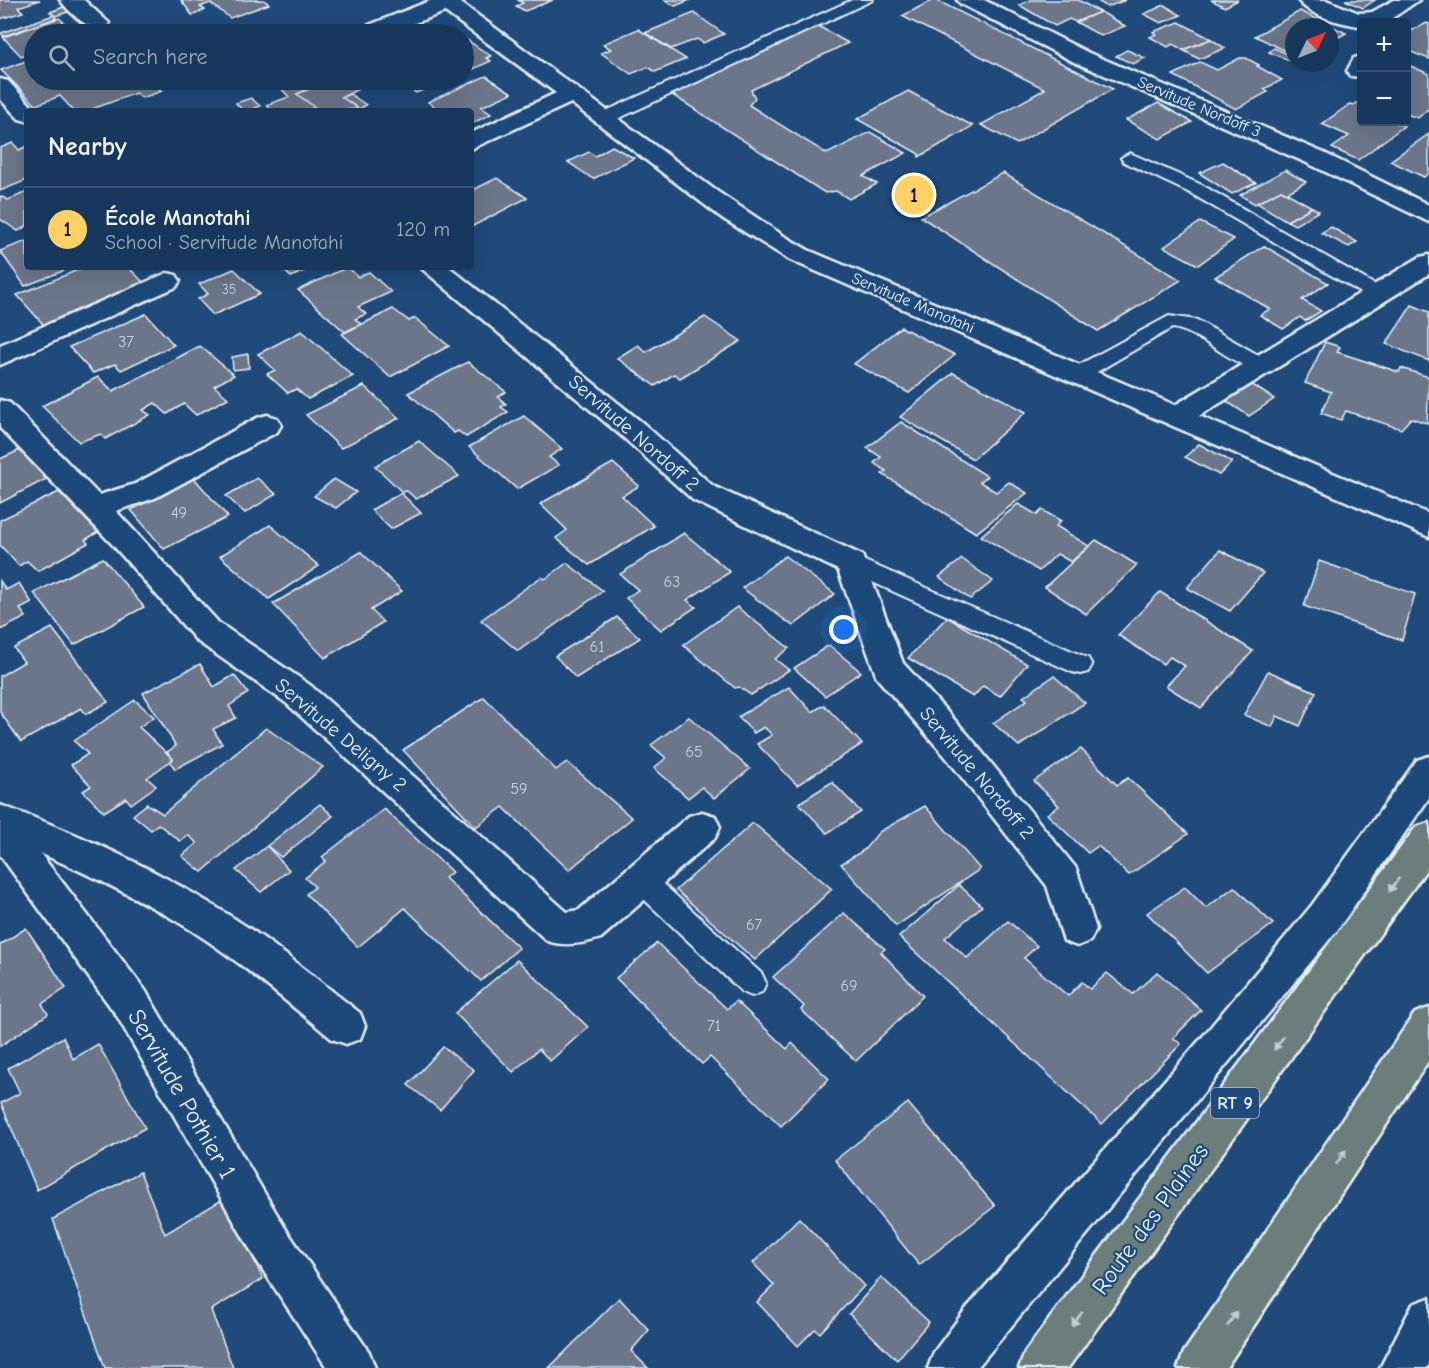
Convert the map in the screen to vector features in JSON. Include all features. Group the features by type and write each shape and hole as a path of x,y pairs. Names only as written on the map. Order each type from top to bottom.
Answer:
{"highway":[{"name":"Route des Plaines","path":"1041,1368 1429,838"},
{"path":"1200,1368 1429,1026"}],"street":[{"path":"70,0 98,23"},
{"name":"Servitude Nordoff 3","path":"968,0 1078,57 1269,136 1429,216"},
{"path":"1309,0 1346,17 1370,21 1384,16 1408,0"},
{"path":"392,24 446,2"},
{"name":"Servitude Manotahi","path":"446,2 605,118 711,201 760,234 799,255 1429,526"},
{"path":"1403,18 1429,2"},
{"path":"0,87 24,111"},
{"path":"474,141 572,94"},
{"path":"1175,418 1429,263"},
{"name":"Servitude Nordoff 2","path":"437,270 634,430 703,493 851,563 889,669 957,746 1063,879 1077,929"},
{"path":"0,356 167,281"},
{"name":"Servitude Deligny 2","path":"0,410 42,456 94,507 208,632 298,694 560,929 588,926 702,827"},
{"path":"94,507 145,491 267,425"},
{"path":"950,1368 981,1326 1213,1054 1325,917 1429,770"},
{"path":"0,820 74,850 182,905 270,965 346,1026"},
{"name":"Servitude Pothier 1","path":"0,827 131,1003 200,1126 270,1243 353,1368"},
{"path":"1402,1368 1429,1320"}],"lane":[{"path":"605,118 866,0"},
{"path":"1130,158 1196,189 1377,294"},
{"path":"1078,374 1169,322 1190,324 1260,365"},
{"path":"851,563 1080,665"},
{"path":"641,880 752,982"}],"building":[{"path":"0,0 40,0 18,7 23,12 0,19"},
{"path":"181,0 203,2 264,0 269,4 230,18 210,3 200,7 205,10 192,15"},
{"path":"518,0 553,0 525,11 516,6 523,3"},
{"path":"664,0 690,0 675,6"},
{"path":"933,0 1113,89 1017,144 981,125 1045,89 902,16"},
{"path":"1031,0 1078,0 1100,12 1076,22 1069,19 1055,26 1019,5"},
{"path":"1096,0 1126,0 1107,7"},
{"path":"1211,0 1238,0 1225,7"},
{"path":"1345,0 1375,0 1363,8"},
{"path":"1164,5 1181,15 1161,23 1144,14"},
{"path":"64,7 68,12 55,16 50,12"},
{"path":"1300,11 1315,18 1287,18"},
{"path":"1101,12 1125,26 1101,36 1076,22"},
{"path":"694,13 724,34 703,43 697,39 671,49 645,33"},
{"path":"54,15 56,18 39,24 28,24"},
{"path":"59,18 66,24 41,24"},
{"path":"1285,19 1285,51 1255,36"},
{"path":"1179,22 1211,39 1183,50 1173,44 1168,47 1150,37 1156,34 1153,32"},
{"path":"1429,24 1429,59 1411,52 1411,31"},
{"path":"24,25 24,29 4,36 1,33"},
{"path":"818,26 848,43 751,90 755,98 749,105 827,154 870,132 906,153 863,176 877,184 849,199 836,191 825,193 671,94"},
{"path":"638,29 686,59 655,72 648,67 631,74 601,53 611,49 603,44"},
{"path":"24,30 24,55 21,56 3,37"},
{"path":"1339,30 1346,33 1339,37"},
{"path":"1211,39 1225,48 1199,59 1183,50"},
{"path":"474,45 491,56 486,58 491,61 474,69"},
{"path":"1274,48 1285,53 1285,59 1269,52"},
{"path":"1127,50 1145,58 1133,64 1116,56"},
{"path":"1240,58 1246,58 1282,80 1264,89 1268,92 1236,109 1173,75 1200,62 1217,70"},
{"path":"24,62 24,90 162,91 142,98 136,93 95,108 71,108 60,96 36,105 1,70"},
{"path":"1411,66 1429,74 1429,108 1418,118 1411,116"},
{"path":"486,76 512,93 481,107 491,114 474,122 474,108 437,108 428,102 455,90 474,90 474,81"},
{"path":"283,90 306,90 297,94 315,107 270,108 266,105 289,97"},
{"path":"307,90 357,90 342,97 358,108 316,108 297,94"},
{"path":"908,91 973,126 919,157 919,154 857,119"},
{"path":"350,94 366,105 358,108 342,97"},
{"path":"251,98 260,106 240,108 236,103"},
{"path":"1158,103 1192,122 1160,139 1126,120"},
{"path":"1357,103 1357,126 1404,126 1358,160 1332,148 1349,136 1322,124 1350,104"},
{"path":"1429,134 1429,173 1424,177 1390,161"},
{"path":"13,143 19,150 24,148 24,181 0,191 0,148"},
{"path":"612,146 634,158 593,179 568,162 589,152 595,156"},
{"path":"1223,162 1256,183 1232,194 1199,173"},
{"path":"1285,170 1306,182 1287,193 1281,190 1255,204 1240,195"},
{"path":"1003,173 1181,280 1098,331 921,217"},
{"path":"497,178 527,198 474,225 474,190"},
{"path":"1281,190 1312,207 1287,221 1257,203"},
{"path":"24,193 24,228 18,231 0,219 0,196 8,200"},
{"path":"1312,207 1319,211 1295,225 1287,221"},
{"path":"1200,222 1234,239 1198,265 1164,247"},
{"path":"1331,227 1357,242 1349,247 1321,233"},
{"path":"24,242 24,270 65,270 25,286 0,251"},
{"path":"1264,246 1328,283 1302,300 1321,311 1305,321 1300,317 1283,329 1260,315 1270,309 1215,277"},
{"path":"78,270 131,270 143,282 44,325 17,295"},
{"path":"235,270 260,294 213,315 198,299 208,294 199,284"},
{"path":"283,270 306,270 291,277"},
{"path":"341,270 351,270 358,277 369,272 391,292 358,307 366,314 355,319 361,324 345,332 298,290"},
{"path":"1412,305 1429,312 1429,361 1386,344"},
{"path":"393,309 409,321 415,318 449,346 390,377 342,334"},
{"path":"146,314 174,345 121,370 115,364 93,373 69,347"},
{"path":"705,317 741,341 680,378 674,374 655,386 617,358 638,345 646,352"},
{"path":"901,327 955,355 909,393 854,364"},
{"path":"302,331 353,376 308,399 296,389 288,393 267,374 275,370 258,354"},
{"path":"1325,342 1340,347 1337,352 1399,372 1401,368 1429,377 1427,423 1411,418 1401,429 1346,411 1341,420 1321,413 1331,392 1305,383"},
{"path":"200,346 234,375 214,386 228,398 196,415 184,404 167,414 155,403 143,410 150,415 105,439 101,434 79,442 42,406 98,377 113,391"},
{"path":"248,354 249,368 233,370 232,357"},
{"path":"468,362 506,392 498,397 506,404 501,407 508,412 466,437 458,431 454,433 408,393"},
{"path":"953,373 1026,412 973,459 900,417"},
{"path":"1251,384 1274,399 1249,416 1226,401"},
{"path":"364,386 399,418 341,448 306,415"},
{"path":"524,416 562,449 549,457 559,465 517,489 469,447"},
{"path":"901,422 987,476 980,482 996,492 1009,482 1027,493 976,533 882,474 886,471 874,463 881,457 867,448"},
{"path":"419,441 459,476 416,499 407,491 402,492 375,466"},
{"path":"1199,444 1232,462 1219,475 1185,457"},
{"path":"20,450 46,479 0,503 0,459"},
{"path":"613,463 639,486 622,496 654,526 589,565 556,538 567,530 540,504"},
{"path":"194,478 228,517 164,549 131,510"},
{"path":"257,478 276,494 245,513 226,496"},
{"path":"334,479 356,492 336,508 314,496"},
{"path":"59,492 98,532 85,540 88,543 38,571 27,561 19,566 0,545 0,520"},
{"path":"401,493 421,513 391,529 371,510"},
{"path":"1018,504 1037,515 1042,510 1061,521 1056,526 1089,546 1071,562 1057,554 1039,571 981,536"},
{"path":"270,525 319,566 269,599 220,556"},
{"path":"684,533 730,572 687,600 696,607 661,630 626,598 638,590 620,574"},
{"path":"1096,540 1137,565 1086,614 1045,587"},
{"path":"1220,550 1263,573 1230,611 1187,588"},
{"path":"361,552 402,591 371,610 383,622 325,658 273,604"},
{"path":"785,556 835,594 793,626 742,588"},
{"path":"103,558 144,607 74,645 34,593"},
{"path":"962,559 993,581 970,599 939,577"},
{"path":"1319,561 1415,594 1402,640 1304,606"},
{"path":"567,563 603,591 518,651 481,620 541,577 545,579"},
{"path":"0,581 6,590 19,583 32,603 20,609 26,617 0,630"},
{"path":"1160,592 1253,651 1201,708 1166,686 1185,666 1170,657 1163,664 1118,635"},
{"path":"737,607 789,648 775,659 789,670 751,695 739,687 735,688 683,645"},
{"path":"617,617 640,638 576,678 555,656"},
{"path":"947,617 1027,664 1000,696 983,686 973,697 908,658"},
{"path":"52,628 108,702 86,714 81,708 21,742 0,712 0,676 24,662 14,648"},
{"path":"829,645 861,672 825,696 794,668"},
{"path":"200,664 214,687 234,675 248,693 229,706 236,718 213,729 222,744 175,769 170,761 173,759 167,752 176,746 143,693"},
{"path":"1268,671 1316,692 1300,726 1277,716 1272,727 1244,715"},
{"path":"1054,676 1085,703 1019,746 993,723 1027,700 1023,697"},
{"path":"789,687 812,712 824,705 862,744 797,785 757,744 772,735 764,727 754,733 738,717"},
{"path":"484,697 556,770 567,762 632,818 569,870 503,807 476,827 403,750"},
{"path":"135,700 154,717 139,727 173,759 147,778 156,786 131,804 126,798 104,812 83,791 91,786 71,765 88,754 74,741"},
{"path":"689,717 750,769 714,798 702,787 688,798 654,768 666,758 651,745"},
{"path":"266,728 323,767 202,872 182,856 197,843 188,835 180,841 158,824 151,830 133,815 147,804 163,814"},
{"path":"1081,749 1117,785 1128,778 1188,834 1129,875 1098,846 1088,853 1047,814 1059,806 1034,781"},
{"path":"832,782 861,812 827,833 799,803"},
{"path":"320,804 333,816 281,857 267,846"},
{"path":"925,806 980,869 896,926 841,864 864,850 879,832"},
{"path":"384,809 452,872 445,878 519,948 481,981 405,908 358,947 306,894 315,887 305,878 326,861 322,857"},
{"path":"753,823 832,889 755,960 676,890"},
{"path":"267,846 289,870 261,892 236,870"},
{"path":"959,885 982,906 945,938 967,958 1008,921 1037,946 1024,958 1068,996 1082,982 1090,989 1107,973 1133,994 1157,972 1201,1010 1173,1038 1181,1044 1102,1124 899,937"},
{"path":"1185,887 1206,908 1234,887 1273,924 1207,973 1147,913"},
{"path":"844,913 885,949 881,952 923,996 856,1061 801,1010 804,1006 773,977"},
{"path":"26,928 66,988 42,1004 48,1014 0,1046 0,945"},
{"path":"657,943 727,1009 736,1001 787,1049 792,1043 829,1079 781,1126 710,1057 702,1064 616,978"},
{"path":"517,960 588,1027 550,1061 539,1049 513,1072 455,1013"},
{"path":"63,1037 73,1059 98,1044 145,1128 37,1190 1,1103 20,1093 8,1068"},
{"path":"443,1047 474,1070 440,1110 408,1085"},
{"path":"908,1103 995,1206 919,1265 835,1160"},
{"path":"140,1172 165,1234 225,1198 263,1279 211,1310 233,1368 105,1368 53,1219"},
{"path":"799,1218 864,1286 820,1333 815,1329 798,1346 757,1302 774,1285 753,1263"},
{"path":"881,1277 929,1322 897,1360 849,1314"},
{"path":"619,1298 649,1330 631,1351 648,1368 549,1368"}],"place":[{"name":"École Manotahi","path":"914,195"}]}
